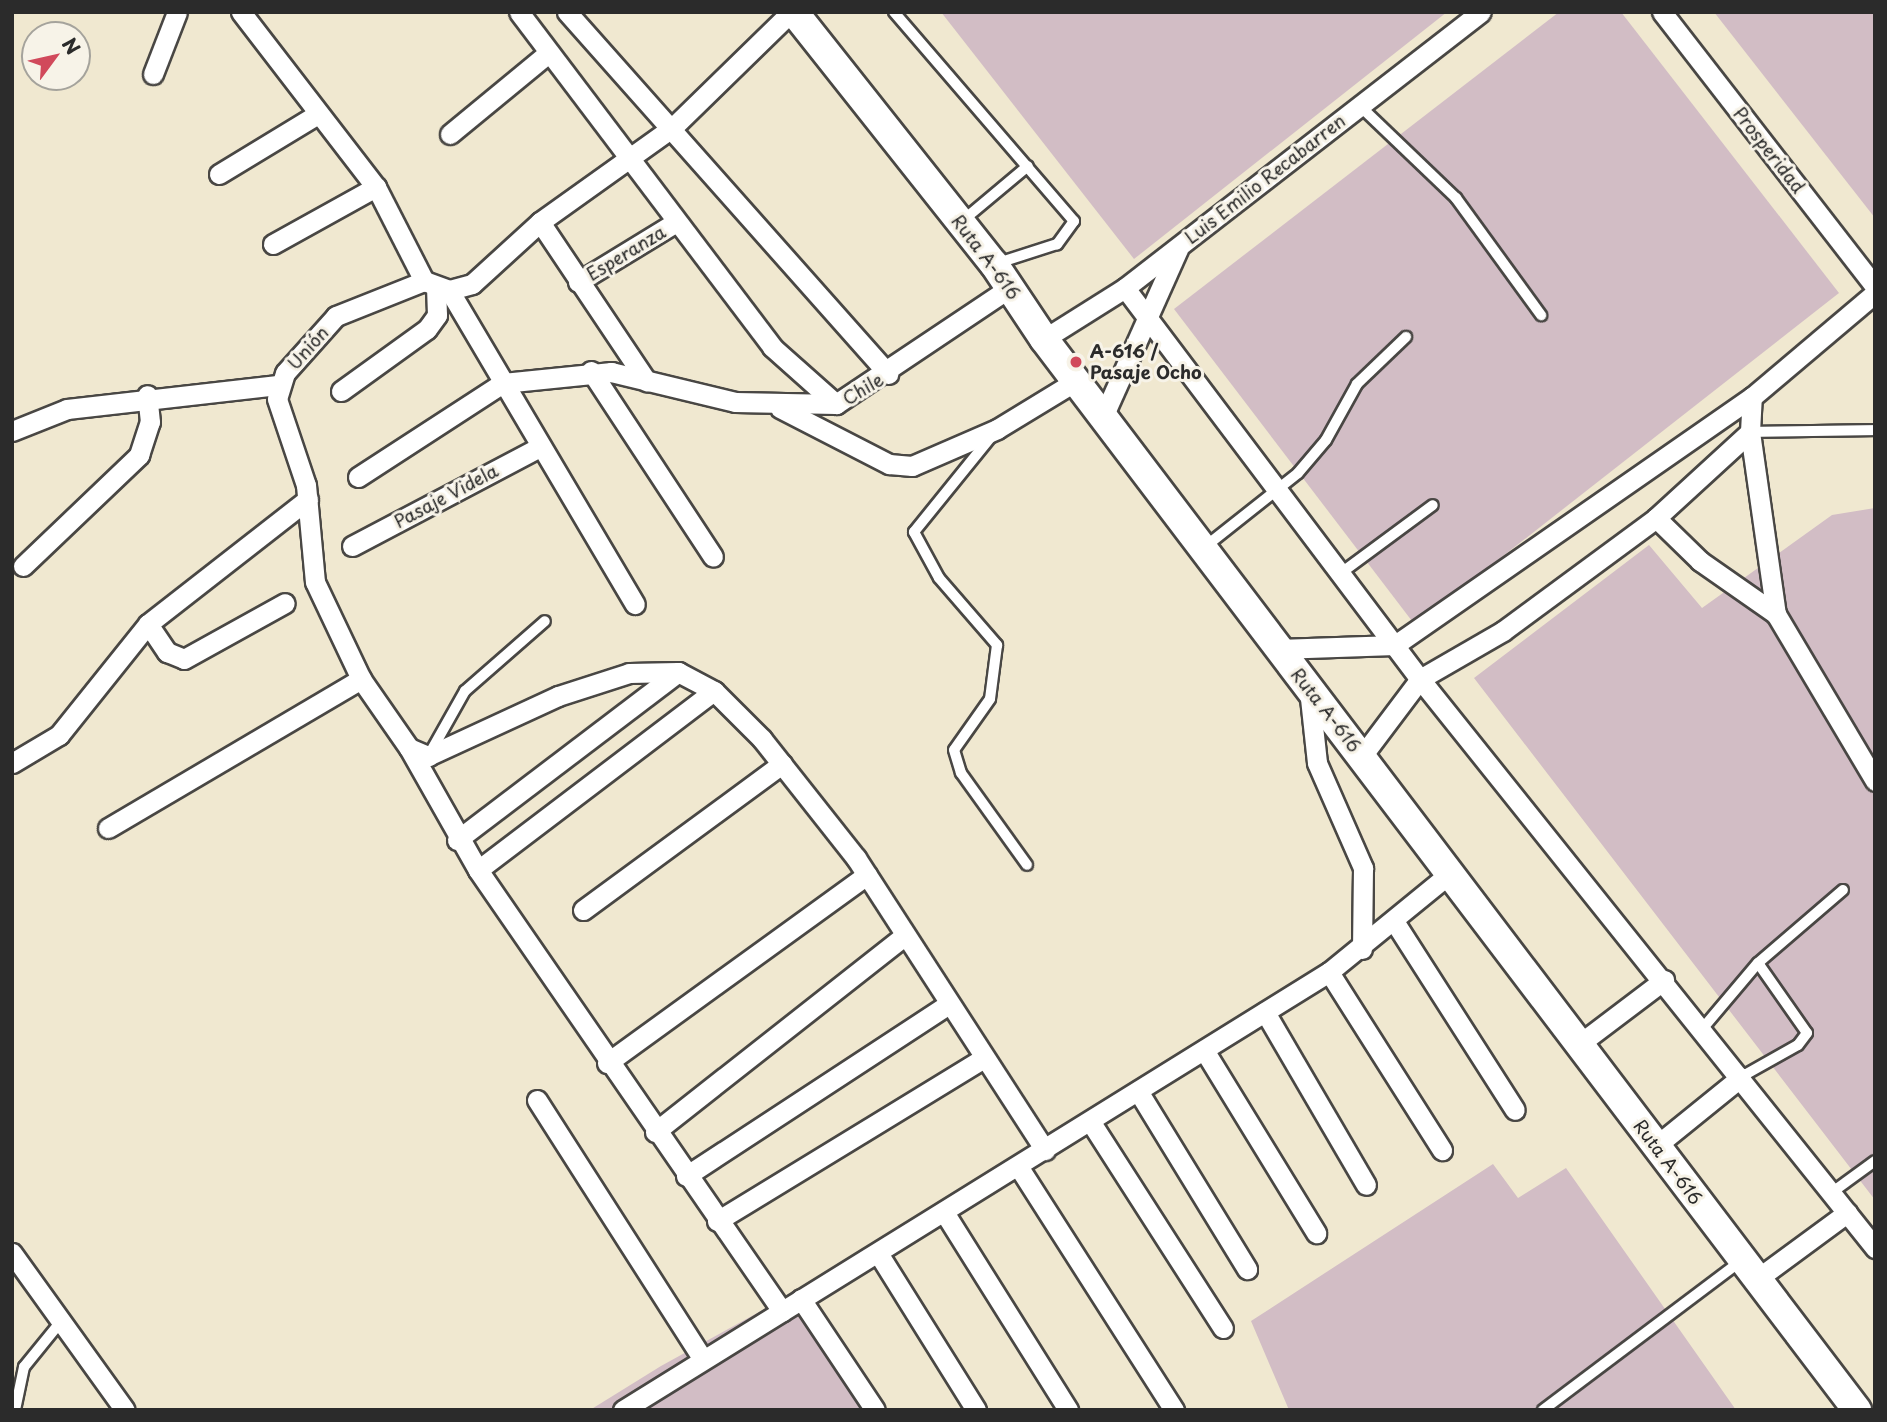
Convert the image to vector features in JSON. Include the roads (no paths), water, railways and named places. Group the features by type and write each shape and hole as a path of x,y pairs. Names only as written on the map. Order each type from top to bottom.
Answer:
{"main road":[{"name":"Ruta A-616","path":"792,12 994,264 1044,339 1362,756 1448,875 1857,1410"}],"street":[{"path":"153,74 177,12"},
{"path":"242,12 316,114 376,187 436,287 503,383 635,604"},
{"path":"519,12 546,55 673,224 772,347 836,404"},
{"path":"567,12 673,127 888,374"},
{"name":"Unión","path":"782,1311 654,1132 457,840 409,748 361,679 315,582 308,499 278,385 336,316 436,287 472,284 540,222 673,127 792,12"},
{"name":"Luis Emilio Recabarren","path":"1044,339 1125,288 1481,12"},
{"name":"Prosperidad","path":"1662,12 1875,287"},
{"path":"450,134 546,55"},
{"path":"219,174 316,114"},
{"path":"273,243 376,187"},
{"path":"540,222 647,382"},
{"name":"Esperanza","path":"578,282 673,224"},
{"path":"1103,417 1180,245"},
{"path":"341,391 427,330 437,315 436,287"},
{"name":"Chile","path":"601,371 776,406 836,404 888,374 1011,287"},
{"path":"1125,288 1420,679 1703,1028 1875,1248"},
{"path":"1278,649 1395,645 1752,397 1875,293"},
{"path":"358,477 503,383 601,371 713,558"},
{"path":"776,406 889,464 924,462 997,429 1076,381"},
{"path":"12,431 67,409 147,396 278,385"},
{"path":"23,566 139,455 150,422 147,396"},
{"path":"1752,397 1750,432 1776,614 1875,781"},
{"path":"1362,756 1420,679 1503,631 1656,518 1750,432"},
{"name":"Pasaje Videla","path":"352,546 540,447"},
{"path":"12,763 60,735 148,624 308,499"},
{"path":"1656,518 1700,561 1776,614"},
{"path":"148,624 167,652 184,659 285,603"},
{"path":"457,840 678,672"},
{"path":"409,748 428,756 558,695 629,673 678,672 713,691 782,764 867,875 982,1059 1045,1150"},
{"path":"108,828 361,679"},
{"path":"1309,688 1317,763 1363,868 1362,949"},
{"path":"478,870 713,691"},
{"path":"583,910 782,764"},
{"path":"607,1063 867,875"},
{"path":"623,1410 1329,972 1362,949 1448,875"},
{"path":"1394,921 1515,1110"},
{"path":"654,1132 904,936"},
{"path":"1329,972 1442,1150"},
{"path":"1578,1045 1664,980"},
{"path":"686,1176 949,1004"},
{"path":"1265,1012 1366,1185"},
{"path":"1204,1050 1316,1233"},
{"path":"717,1221 982,1059"},
{"path":"1656,1146 1741,1077"},
{"path":"1138,1091 1247,1269"},
{"path":"537,1100 703,1360"},
{"path":"1090,1121 1223,1328"},
{"path":"1018,1166 1174,1410"},
{"path":"944,1212 1068,1410"},
{"path":"1749,1269 1847,1213"},
{"path":"878,1252 976,1410"},
{"path":"12,1253 63,1319 125,1410"},
{"path":"801,1299 875,1410"}],"lane":[{"path":"894,12 1074,221 1058,244 994,264"},
{"path":"1360,106 1456,198 1541,315"},
{"path":"961,222 1028,166"},
{"path":"1203,549 1276,486 1298,473 1326,440 1357,384 1406,337"},
{"path":"997,429 914,532 939,578 997,645 990,699 954,750 961,773 1027,865"},
{"path":"1750,432 1875,430"},
{"path":"1341,573 1433,505"},
{"path":"428,756 454,704 545,621"},
{"path":"1703,1028 1758,963 1843,890"},
{"path":"1741,1077 1798,1045 1807,1033 1758,963"},
{"path":"1831,1193 1875,1161"},
{"path":"1543,1410 1749,1269"},
{"path":"15,1410 24,1367 63,1319"}],"place":[{"name":"A-616 / Pasaje Ocho","path":"1076,362"}]}
